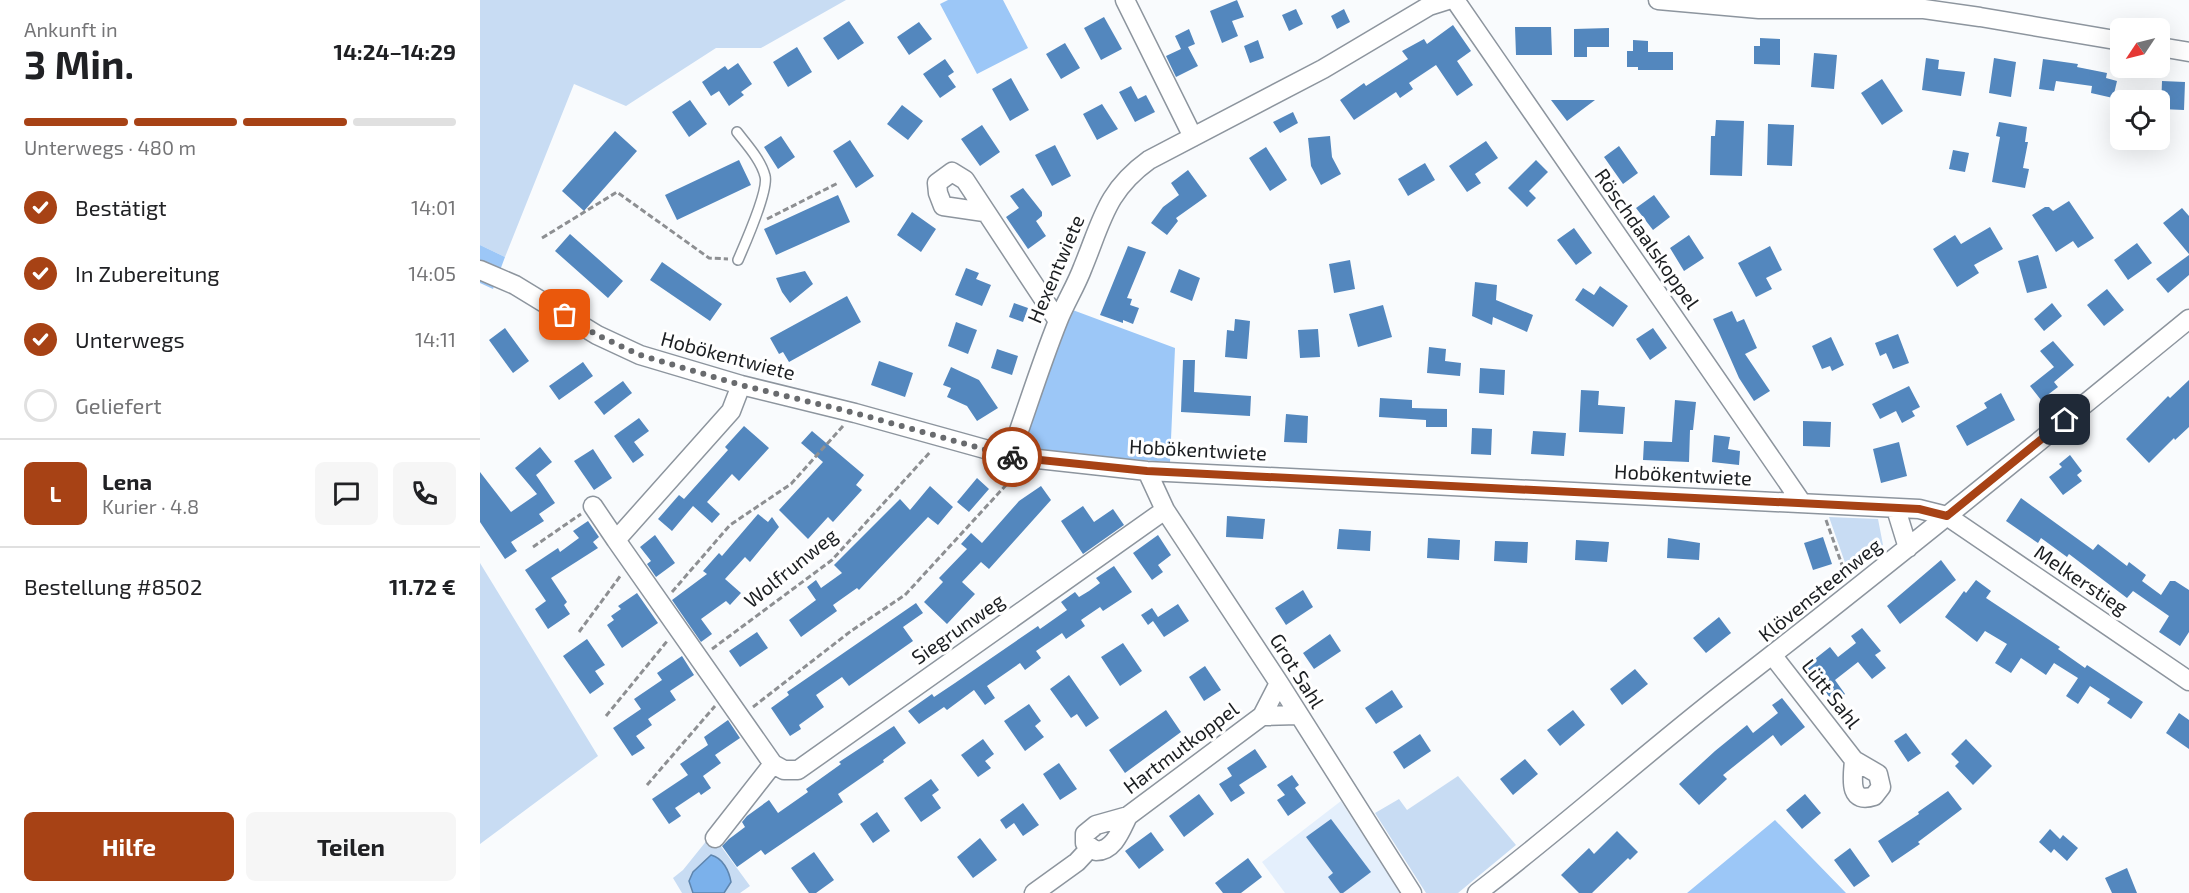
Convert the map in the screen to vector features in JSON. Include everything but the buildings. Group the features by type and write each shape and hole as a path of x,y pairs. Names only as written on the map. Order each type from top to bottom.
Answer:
{"street":[{"path":"1125,0 1193,137"},
{"name":"Hexentwiete","path":"1010,456 1058,321 1083,269 1106,208 1131,173 1149,160 1323,69 1429,6 1448,0"},
{"name":"Röschdaalskoppel","path":"1455,0 1802,503"},
{"path":"1658,0 1924,9 2110,38"},
{"path":"1966,0 1980,16"},
{"path":"2170,49 2189,52"},
{"path":"984,212 1058,321"},
{"name":"Hobökentwiete","path":"480,270 515,285 597,335 640,355 741,385 1029,460 1147,471 1919,509 1947,516"},
{"name":"Klövensteenweg","path":"1477,893 1723,693 1856,590 2189,319"},
{"path":"616,540 731,411 741,385"},
{"name":"Grot Sahl","path":"1147,471 1165,510 1279,682 1412,893"},
{"path":"592,506 773,764 715,838"},
{"path":"1896,509 1908,548"},
{"name":"Siegrunweg","path":"773,764 784,770 798,770 1165,510"},
{"name":"Melkerstieg","path":"1947,516 2189,681"},
{"name":"Lütt Sahl","path":"1773,656 1854,760"},
{"name":"Hartmutkoppel","path":"1034,893 1077,862 1090,848 1084,839 1087,831 1104,822 1128,816 1262,716 1279,682"},
{"name":"Hartmutkoppel","path":"1262,716 1298,715"}],"lane":[{"path":"737,132 760,165 766,178 754,225 738,260"}],"path":[{"path":"754,225 838,183"},
{"path":"542,238 617,192 708,258 738,260"},
{"path":"661,604 730,525 791,484 855,413"},
{"name":"Wolfrunweg","path":"698,658 832,560 943,438"},
{"path":"740,718 851,631 905,595 1029,460"},
{"path":"1829,504 1826,518 1846,576 1856,590"},
{"path":"533,546 592,506"},
{"path":"579,633 631,562"},
{"path":"606,716 677,629"},
{"path":"647,785 724,696"}],"shaded area":[{"path":"480,0 846,0 761,48 716,48 626,106 574,84 505,257 480,245"},
{"path":"948,0 1003,0 1028,48 977,74 940,4"},
{"path":"480,245 505,257 493,289 480,283"},
{"path":"1070,309 1175,348 1170,462 1042,453 1033,444 1030,437 1030,424"},
{"path":"1829,517 1878,519 1883,545 1849,574"},
{"path":"480,563 598,756 480,844"},
{"path":"1458,776 1516,845 1458,893 1426,893 1375,813 1399,799 1407,810"},
{"path":"1341,801 1401,893 1285,893 1262,862"},
{"path":"1775,820 1846,893 1687,893"},
{"path":"712,834 750,886 740,893 682,893 673,878 683,870"},
{"path":"711,855 725,866 731,882 724,893 693,893 689,881 693,872"}],"way so far":[{"path":"565,315 597,335 640,355 741,385 855,413 1012,457"}],"route":[{"path":"1012,457 1147,471 1919,509 1947,516 2065,420"}]}
